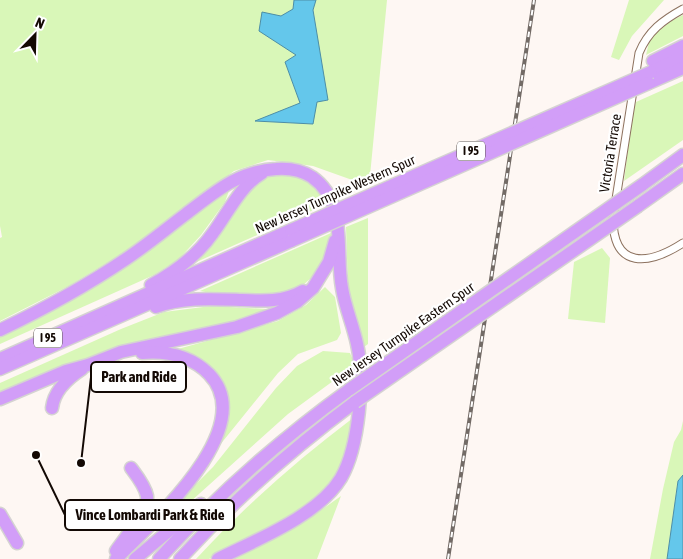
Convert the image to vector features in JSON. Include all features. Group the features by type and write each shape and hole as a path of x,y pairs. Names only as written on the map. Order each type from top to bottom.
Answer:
{"highway":[{"path":"651,72 683,46"},
{"name":"New Jersey Turnpike Western Spur","path":"0,359 95,317 291,236 683,57"},
{"name":"New Jersey Turnpike Western Spur","path":"0,370 554,114 582,96 651,72 683,68"},
{"name":"New Jersey Turnpike Eastern Spur","path":"159,559 209,507 256,464 350,389 683,155"},
{"path":"95,317 129,295 164,277 188,260 213,234 249,182 269,169"},
{"path":"0,330 55,302 117,265 228,183 249,173 269,169 290,169 303,172 324,187 331,198 337,226 342,289 357,346 360,366 357,422 348,462 333,488 311,509 218,559"},
{"name":"New Jersey Turnpike Eastern Spur","path":"180,559 259,480 296,448 355,402 683,174"},
{"path":"0,399 66,371 88,365 121,352 238,327 270,316 291,306 306,295 320,278 332,256 337,226"},
{"path":"64,341 97,333 153,308 168,304 205,300 273,301 284,299 302,292 320,278"},
{"path":"102,360 150,352 181,357 193,362 210,375 220,392 223,405 223,417 218,432 201,464 175,498 116,559"},
{"path":"52,408 55,398 62,387 75,373 88,365"},
{"path":"135,559 201,504 256,464"},
{"path":"110,559 146,504 146,492 132,468"},
{"path":"0,514 18,542"}],"street":[{"name":"Victoria Terrace","path":"683,9 662,22 651,32 644,41 639,53 613,218 615,239 624,252 631,257 641,260 652,258 683,243"}],"green space":[{"path":"0,0 294,0 293,9 281,16 296,55 285,62 300,103 256,121 312,124 317,101 327,101 313,9 316,0 387,0 369,186 313,166 268,160 234,171 140,243 69,286 0,321 0,238 2,237 0,226"},
{"path":"629,0 664,0 632,36 619,60 611,57"},
{"path":"683,15 683,36 646,55 650,38 671,21"},
{"path":"683,81 683,140 624,181 632,117 636,102"},
{"path":"288,172 314,182 329,203 183,268 254,183 269,175"},
{"path":"231,185 225,202 201,235 178,260 154,275 0,344 0,334"},
{"path":"368,218 368,344 364,347 348,287 346,227"},
{"path":"331,233 330,247 323,264 300,288 285,295 227,296 200,291"},
{"path":"602,248 610,258 605,323 568,319 574,262"},
{"path":"325,287 335,297 341,333 337,340 298,354 278,373 211,456 224,429 208,367 178,349 278,321 306,305"},
{"path":"211,306 267,309 267,313 0,395 0,383 121,329 164,312"},
{"path":"323,351 350,353 355,365 288,414 160,529 161,519 213,467 276,388 297,366"},
{"path":"353,418 342,466 329,488 303,509 269,529 209,559 196,559 271,485"},
{"path":"683,421 683,475 678,481 667,559 650,559 674,442 681,430"},
{"path":"341,496 317,559 233,559 310,518"}],"water":[{"path":"294,0 316,0 313,10 328,100 317,102 313,124 255,121 300,103 285,62 296,55 259,31 262,12 281,16 293,9"},
{"path":"683,475 683,559 667,559 678,481"}],"railway":[{"path":"448,559 534,0"}],"place":[{"name":"Vince Lombardi Park & Ride","path":"36,455"},
{"name":"Park and Ride","path":"81,463"}]}
